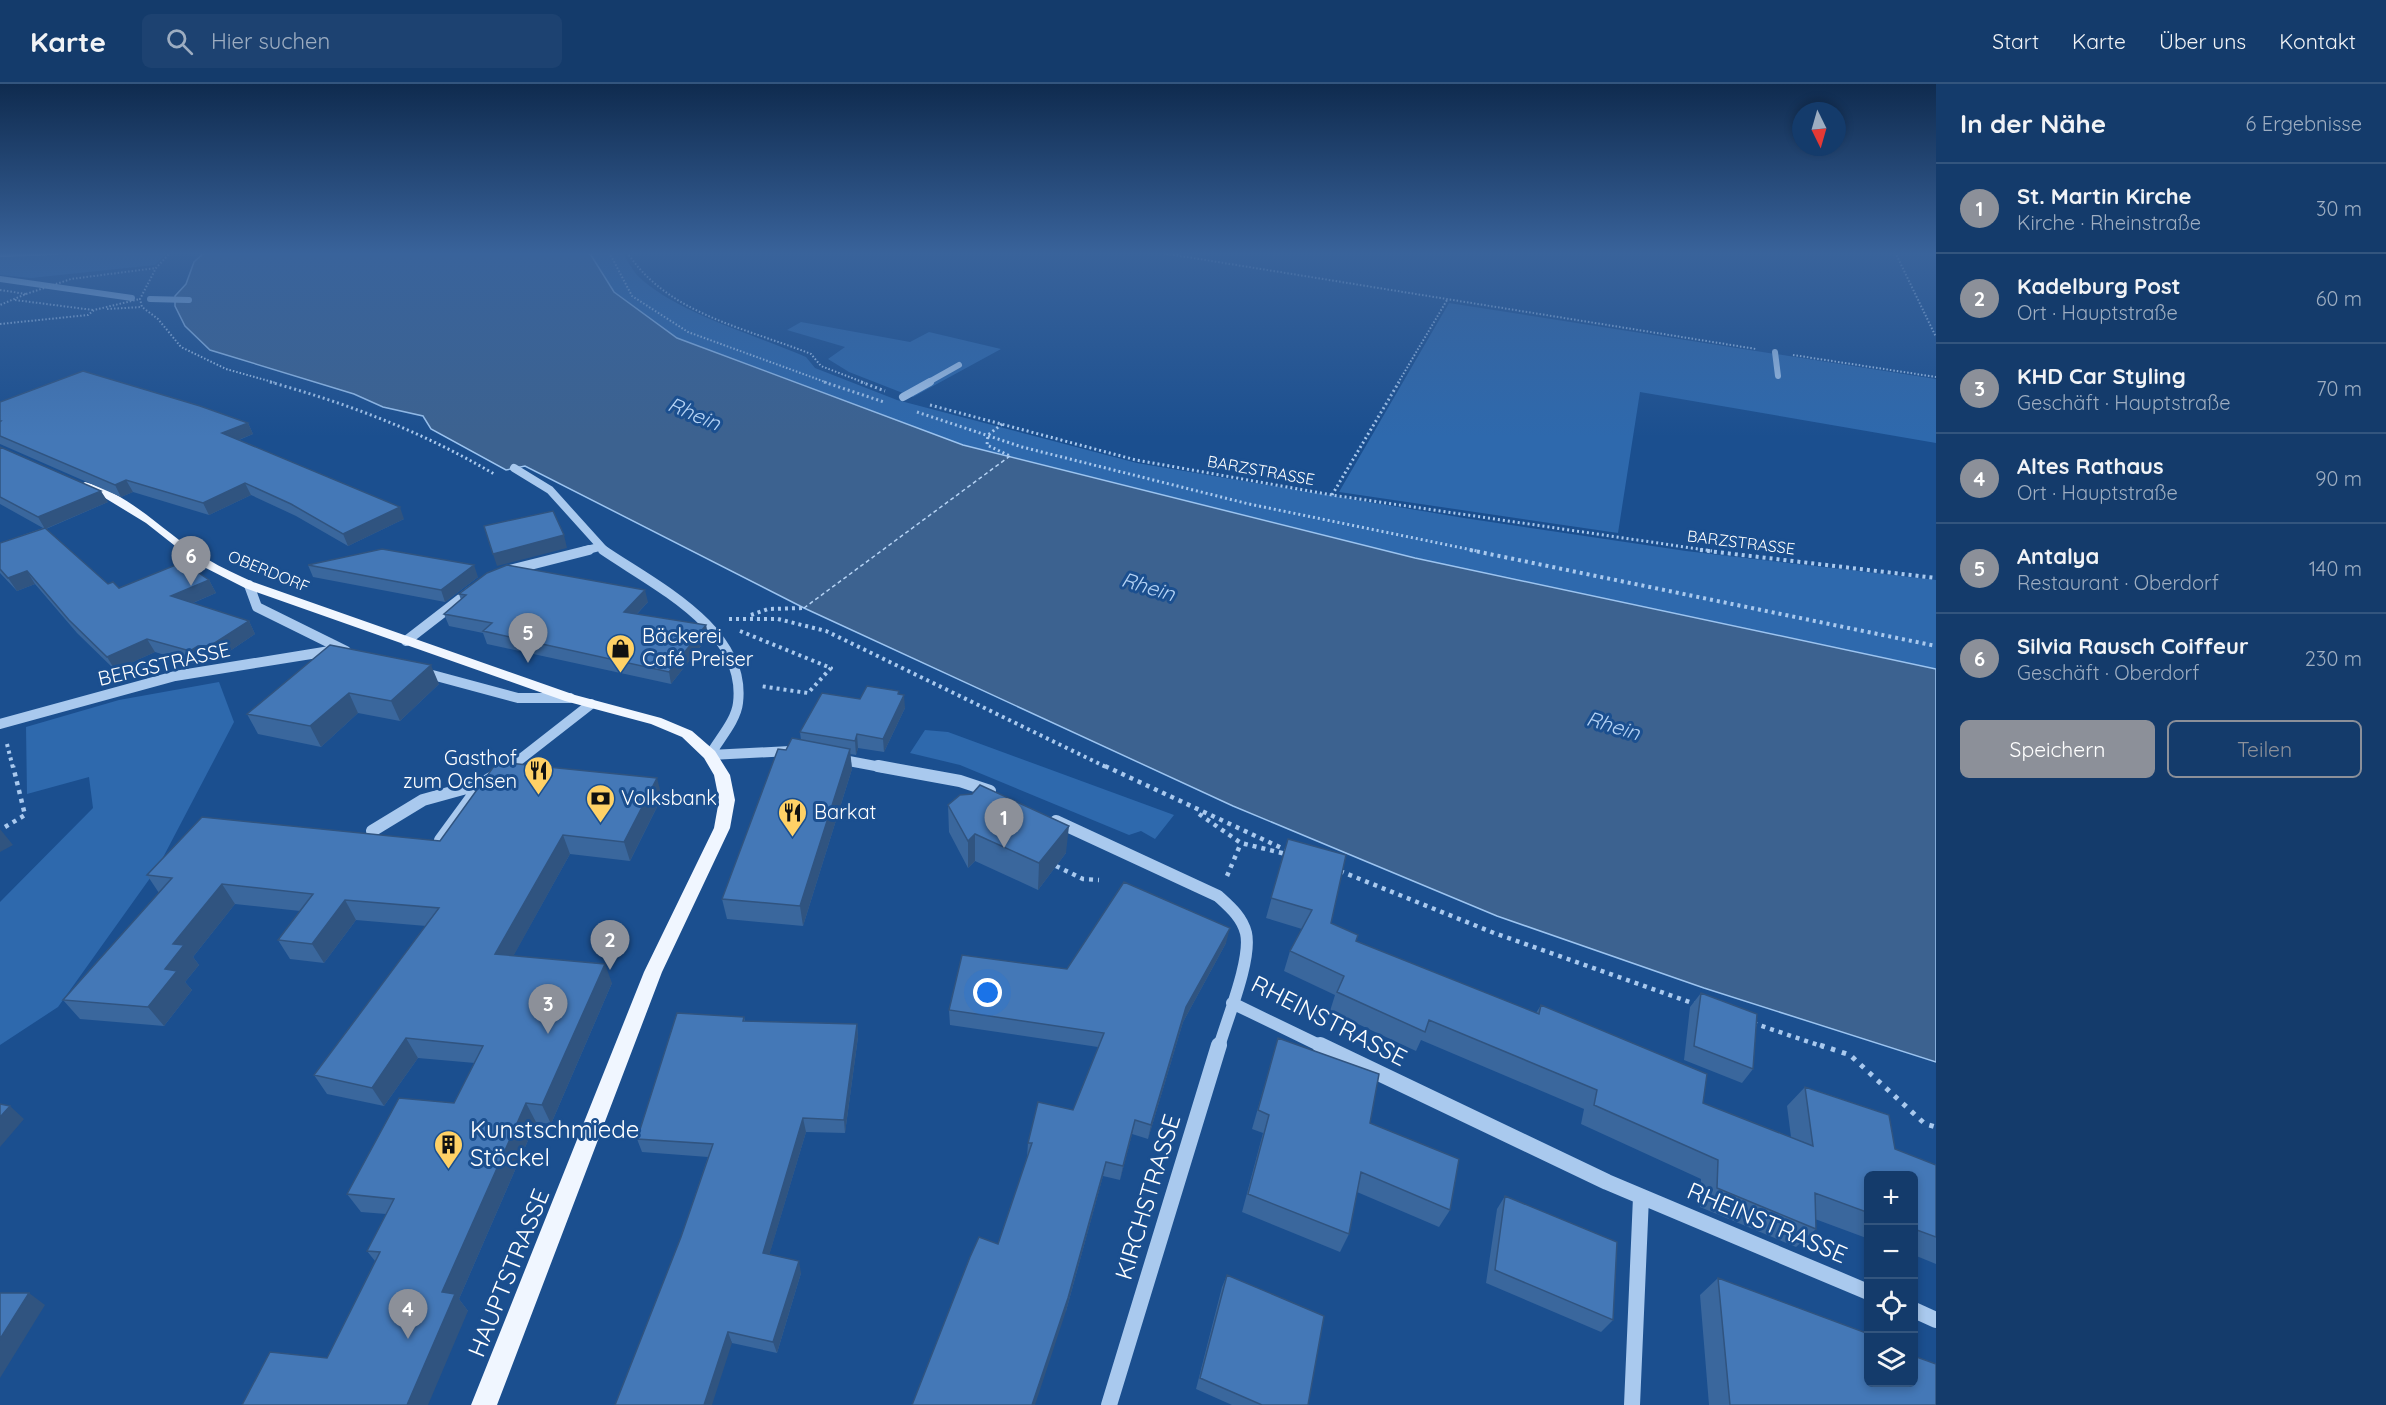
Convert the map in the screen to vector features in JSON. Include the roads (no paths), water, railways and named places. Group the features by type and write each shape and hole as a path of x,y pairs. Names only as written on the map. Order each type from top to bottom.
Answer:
{"main road":[{"name":"OBERDORF","path":"69,478 109,496 150,520 202,561 249,585 570,698 656,721 687,734 710,755 722,775 727,800 722,828"},
{"name":"HAUPTSTRASSE","path":"484,1405 653,972 722,828"}],"street":[{"path":"1775,352 1778,376"},
{"path":"903,397 959,365"},
{"path":"514,468 550,490 599,547 706,621 719,633 732,660 738,703 710,755"},
{"path":"496,575 515,567 599,547"},
{"name":"BERGSTRASSE","path":"249,585 257,608 339,649 360,655"},
{"path":"406,641 478,586"},
{"name":"BERGSTRASSE","path":"1,724 175,676 339,649"},
{"path":"414,670 518,698 570,698"},
{"path":"372,831 423,800 481,784 498,776 591,704"},
{"path":"710,755 794,751 805,753"},
{"path":"828,757 960,781 1001,796"},
{"path":"440,840 481,784"},
{"name":"RHEINSTRASSE","path":"1044,816 1218,896 1236,912 1247,931 1248,951 1232,1003 1641,1197 1864,1290"},
{"name":"KIRCHSTRASSE","path":"1109,1405 1232,1003"},
{"path":"1632,1405 1641,1197"},
{"path":"1918,1312 1936,1320"}],"water":[{"name":"Rhein","path":"179,314 644,314 677,338 963,445 1415,558 1936,669 1936,1062 1704,988 1497,916 1233,806 804,608 525,466 506,470 431,429 423,416 383,407 354,394 210,350 185,326"}],"place":[{"name":"Silvia Rausch Coiffeur","path":"191,586"},
{"name":"Antalya","path":"528,663"},
{"name":"Bäckerei Café Preiser","path":"621,674"},
{"name":"Gasthof zum Ochsen","path":"538,796"},
{"name":"Volksbank","path":"600,824"},
{"name":"Barkat","path":"793,838"},
{"name":"St. Martin Kirche","path":"1004,848"},
{"name":"Kadelburg Post","path":"610,970"},
{"name":"KHD Car Styling","path":"548,1034"},
{"name":"Kunstschmiede Stöckel","path":"449,1170"},
{"name":"Altes Rathaus","path":"408,1339"}]}
